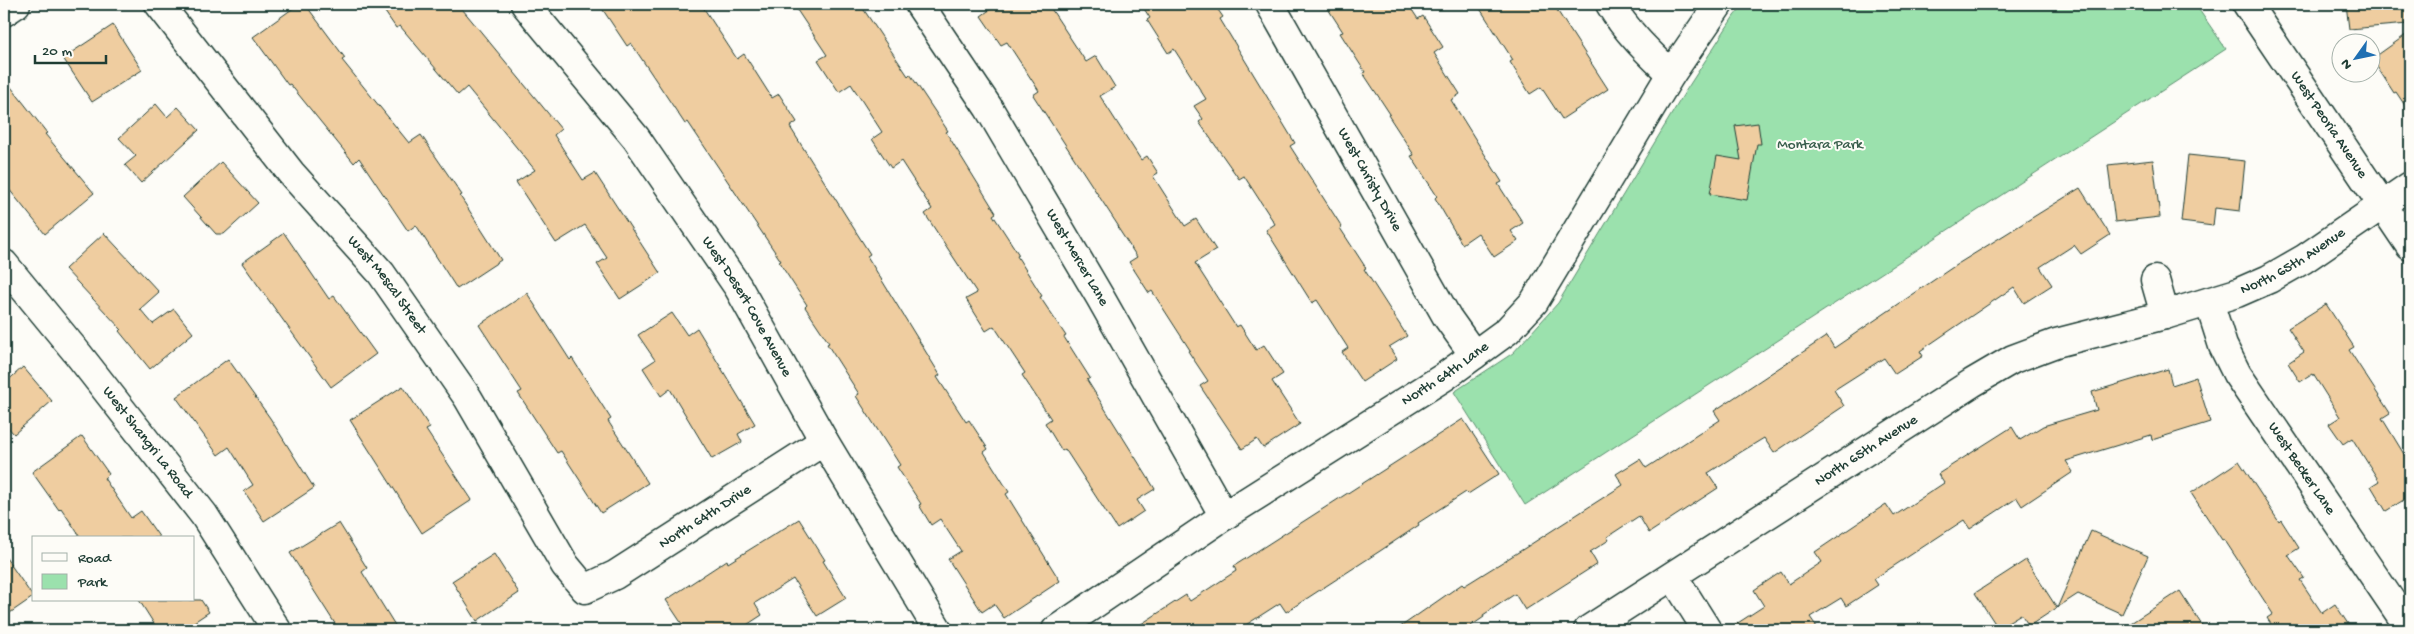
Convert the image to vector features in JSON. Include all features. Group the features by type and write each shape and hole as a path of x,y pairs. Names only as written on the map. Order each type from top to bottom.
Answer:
{"street":[{"path":"4,12 16,4"},
{"name":"West Mescal Street","path":"159,4 292,174 381,273 468,398 565,565 585,589"},
{"name":"West Desert Cove Avenue","path":"524,4 636,138 738,287 824,441 938,630"},
{"name":"West Mercer Lane","path":"919,4 988,107 1100,297 1224,516"},
{"name":"West Christy Drive","path":"1270,4 1447,317 1474,355"},
{"path":"1610,4 1618,18 1671,74"},
{"name":"North 64th Lane","path":"1056,630 1224,516 1436,382 1508,330 1534,302 1671,74 1719,4"},
{"name":"West Peoria Avenue","path":"2247,4 2410,246"},
{"name":"North 65th Avenue","path":"1588,630 1972,383 2013,359 2056,343 2208,302 2270,280 2410,186"},
{"name":"West Shangri La Road","path":"4,264 78,354 204,515 277,630"},
{"path":"2155,280 2165,315"},
{"name":"West Becker Lane","path":"2208,302 2223,346 2237,374 2410,629"},
{"name":"North 64th Drive","path":"585,589 615,575 824,441"},
{"path":"1673,576 1707,630"}],"green space":[{"name":"Montara Park","path":"1744,4 2195,4 2226,49 1525,505 1454,392 1513,353 1558,303 1685,92 1734,16"}],"building":[{"path":"299,4 305,4 345,58 342,60 409,143 421,135 462,195 460,196 501,260 457,289 416,225 408,231 359,158 354,163 290,84 288,85 253,37"},
{"path":"398,4 458,4 561,129 554,135 583,180 595,173 660,273 620,299 597,264 607,258 585,225 556,243 516,182 535,170 467,87 458,95 400,26 396,28 385,12"},
{"path":"599,4 701,4 737,59 744,54 772,98 779,94 797,122 790,127 870,254 867,256 940,375 937,377 966,422 969,420 988,449 984,452 1009,492 1006,494 1060,581 1004,618 994,604 982,612 948,559 961,551 940,519 931,525 919,505 921,504 897,467 900,465 856,396 859,394 805,307 807,305 779,262 781,261 688,122 685,124 631,43 627,46"},
{"path":"793,4 860,4 908,76 910,74 948,131 946,132 996,213 993,215 1019,255 1017,256 1042,296 1040,297 1066,336 1064,337 1090,378 1087,380 1155,489 1137,500 1144,511 1117,529 1065,449 1062,451 1045,423 1051,419 1022,375 1025,373 994,326 986,331 966,299 977,293 925,214 932,209 901,161 891,168 872,139 882,132 851,84 839,92 818,60 827,55"},
{"path":"998,4 1048,4 1086,62 1096,56 1115,87 1100,96 1141,160 1147,156 1158,173 1153,176 1185,226 1196,219 1216,250 1195,263 1236,327 1240,325 1256,350 1264,345 1283,374 1272,381 1300,424 1263,448 1257,439 1242,449 1200,386 1208,381 1188,351 1190,350 1152,291 1149,293 1129,262 1137,257 1033,95 1039,91 1007,42 1001,45 981,16"},
{"path":"1141,4 1214,4 1223,17 1220,19 1295,143 1290,146 1342,227 1340,228 1366,268 1364,269 1407,336 1389,347 1397,359 1362,382 1342,352 1348,348 1317,300 1312,303 1266,230 1275,224 1244,176 1239,179 1199,122 1203,119 1194,106 1206,99 1174,49 1168,53 1147,20 1150,18"},
{"path":"1325,4 1408,4 1418,19 1423,16 1443,47 1434,53 1460,94 1451,100 1502,182 1498,184 1523,223 1511,231 1518,241 1494,257 1478,233 1462,244 1435,198 1437,196 1411,156 1414,155 1363,73 1365,72 1340,33 1343,32"},
{"path":"1477,4 1553,4 1608,89 1562,119 1541,87 1530,94 1510,62 1513,60"},
{"path":"2346,4 2406,4 2408,24 2349,29"},
{"path":"113,25 142,70 92,102 63,58"},
{"path":"2410,32 2410,113 2382,74 2382,52"},
{"path":"4,78 47,133 45,134 94,193 45,234 4,183"},
{"path":"156,104 167,117 178,107 199,130 141,183 125,165 136,156 119,138"},
{"path":"1758,123 1761,144 1757,144 1747,200 1710,194 1717,156 1741,160 1735,126"},
{"path":"2188,155 2245,161 2240,211 2215,208 2213,226 2181,222"},
{"path":"2153,160 2160,217 2115,222 2108,165"},
{"path":"221,162 258,203 224,234 216,234 183,197"},
{"path":"2080,188 2110,235 2081,254 2074,245 2040,267 2052,285 2024,303 2014,287 1920,351 1923,356 1895,374 1884,358 1834,390 1844,406 1774,453 1764,438 1708,473 1718,488 1649,533 1639,516 1607,537 1609,540 1590,552 1597,564 1525,610 1515,594 1483,615 1484,617 1465,630 1396,630 1462,584 1464,586 1623,485 1616,474 1640,459 1646,468 1720,420 1714,411 1827,336 1834,348 1956,265"},
{"path":"104,233 159,292 140,309 153,324 174,309 193,333 150,369 119,331 121,329 65,269"},
{"path":"284,233 329,299 334,296 376,354 331,387 242,263"},
{"path":"527,293 611,419 608,421 648,483 601,513 561,451 557,453 518,393 522,391 479,325"},
{"path":"2326,304 2354,347 2349,350 2390,413 2382,418 2410,464 2410,496 2386,511 2371,486 2379,481 2352,438 2343,444 2329,424 2340,417 2313,374 2300,382 2288,363 2304,352 2288,328"},
{"path":"672,313 687,335 697,328 755,424 738,434 742,442 712,459 670,389 661,396 643,368 655,360 638,335"},
{"path":"228,359 270,418 314,488 264,521 244,491 253,485 229,447 218,455 176,397"},
{"path":"23,367 52,401 14,434 4,423 4,384"},
{"path":"2168,369 2172,385 2196,377 2210,422 2152,440 2151,435 2066,461 2073,472 2022,506 2017,498 1970,529 1964,520 1874,579 1878,585 1846,606 1841,598 1810,617 1819,630 1727,630 1764,606 1754,590 1781,572 1789,584 1822,562 1815,552 1886,504 1894,516 1944,483 1938,474 2012,427 2020,440 2043,426 2097,410 2092,392"},
{"path":"403,386 430,428 426,430 472,500 422,533 350,420"},
{"path":"1463,419 1499,474 1468,494 1466,492 1418,523 1419,525 1286,612 1280,603 1238,630 1132,630 1186,595 1190,601 1236,571 1234,566"},
{"path":"82,436 109,474 104,478 131,518 141,511 159,536 80,536 61,508 59,510 32,472"},
{"path":"2239,461 2279,522 2281,520 2299,548 2288,555 2304,578 2300,580 2322,613 2335,604 2352,630 2275,630 2267,618 2273,614 2224,539 2222,540 2191,493"},
{"path":"799,519 846,598 817,616 793,579 755,603 762,615 739,630 686,630 666,600 727,560 728,563"},
{"path":"339,523 367,568 362,572 398,630 339,630 290,553"},
{"path":"2091,531 2148,556 2122,614 2078,594 2057,608"},
{"path":"494,554 519,593 477,621 452,581"},
{"path":"4,555 32,598 4,617"},
{"path":"2026,560 2057,608 2029,626 2021,614 1998,628 1975,593"},
{"path":"2180,591 2205,630 2120,630"},
{"path":"195,600 201,600 209,612 182,630 158,630 140,602 195,602"}]}
